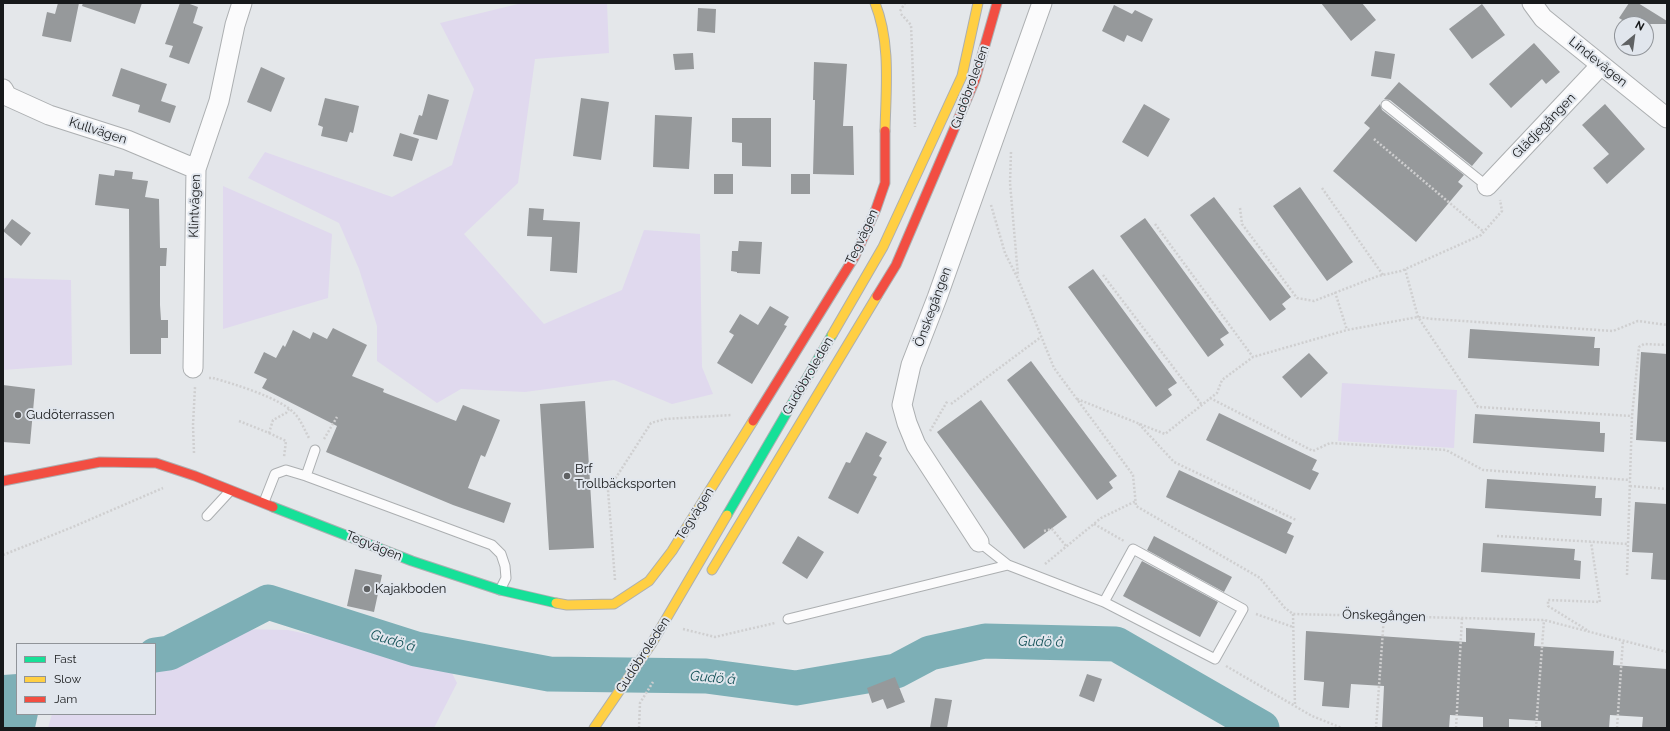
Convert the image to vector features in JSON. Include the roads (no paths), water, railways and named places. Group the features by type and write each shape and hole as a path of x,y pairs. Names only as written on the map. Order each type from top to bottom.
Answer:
{"main road":[{"name":"Tegvägen","path":"3,481 100,462 157,459 230,491 312,520 412,560 500,590 567,605 614,604 649,581 672,551 856,256 876,209 885,183 886,44 879,12 875,3"},
{"name":"Gudöbroleden","path":"594,728 620,692 664,624 883,247 962,76 978,3"},
{"name":"Gudöbroleden","path":"706,580 896,265 975,80 997,3"}],"street":[{"name":"Klintvägen","path":"194,372 196,169 220,101 235,24 242,3"},
{"name":"Önskegången","path":"979,542 919,450 907,423 902,405 911,365 937,298 1042,3"},
{"name":"Lindevägen","path":"1532,3 1543,18 1667,118"},
{"name":"Glädjegången","path":"1492,181 1602,65"},
{"name":"Kullvägen","path":"3,89 7,96 49,115 127,140 196,169"}],"lane":[{"path":"1386,105 1492,181"},
{"path":"306,476 315,450"},
{"path":"264,502 275,474 286,470 306,476 492,545 501,554 505,566 506,578 500,590"},
{"path":"207,516 230,491"},
{"path":"308,533 312,520"},
{"name":"Önskegången","path":"979,542 1008,565 1104,602 1215,659 1243,609 1132,549 1104,602"},
{"path":"788,620 1008,565"}],"water":[{"path":"16,674 16,715 38,715 35,728 3,728 3,675"}],"waterway":[{"name":"Gudö å","path":"156,655 169,653 268,602 416,649 549,674 706,676 796,688 896,671 930,653 985,641 1116,644 1262,728"}],"place":[{"name":"Gudöterrassen","path":"18,415"},
{"name":"Brf Trollbäcksporten","path":"567,476"},
{"name":"Kajakboden","path":"367,589"}]}
